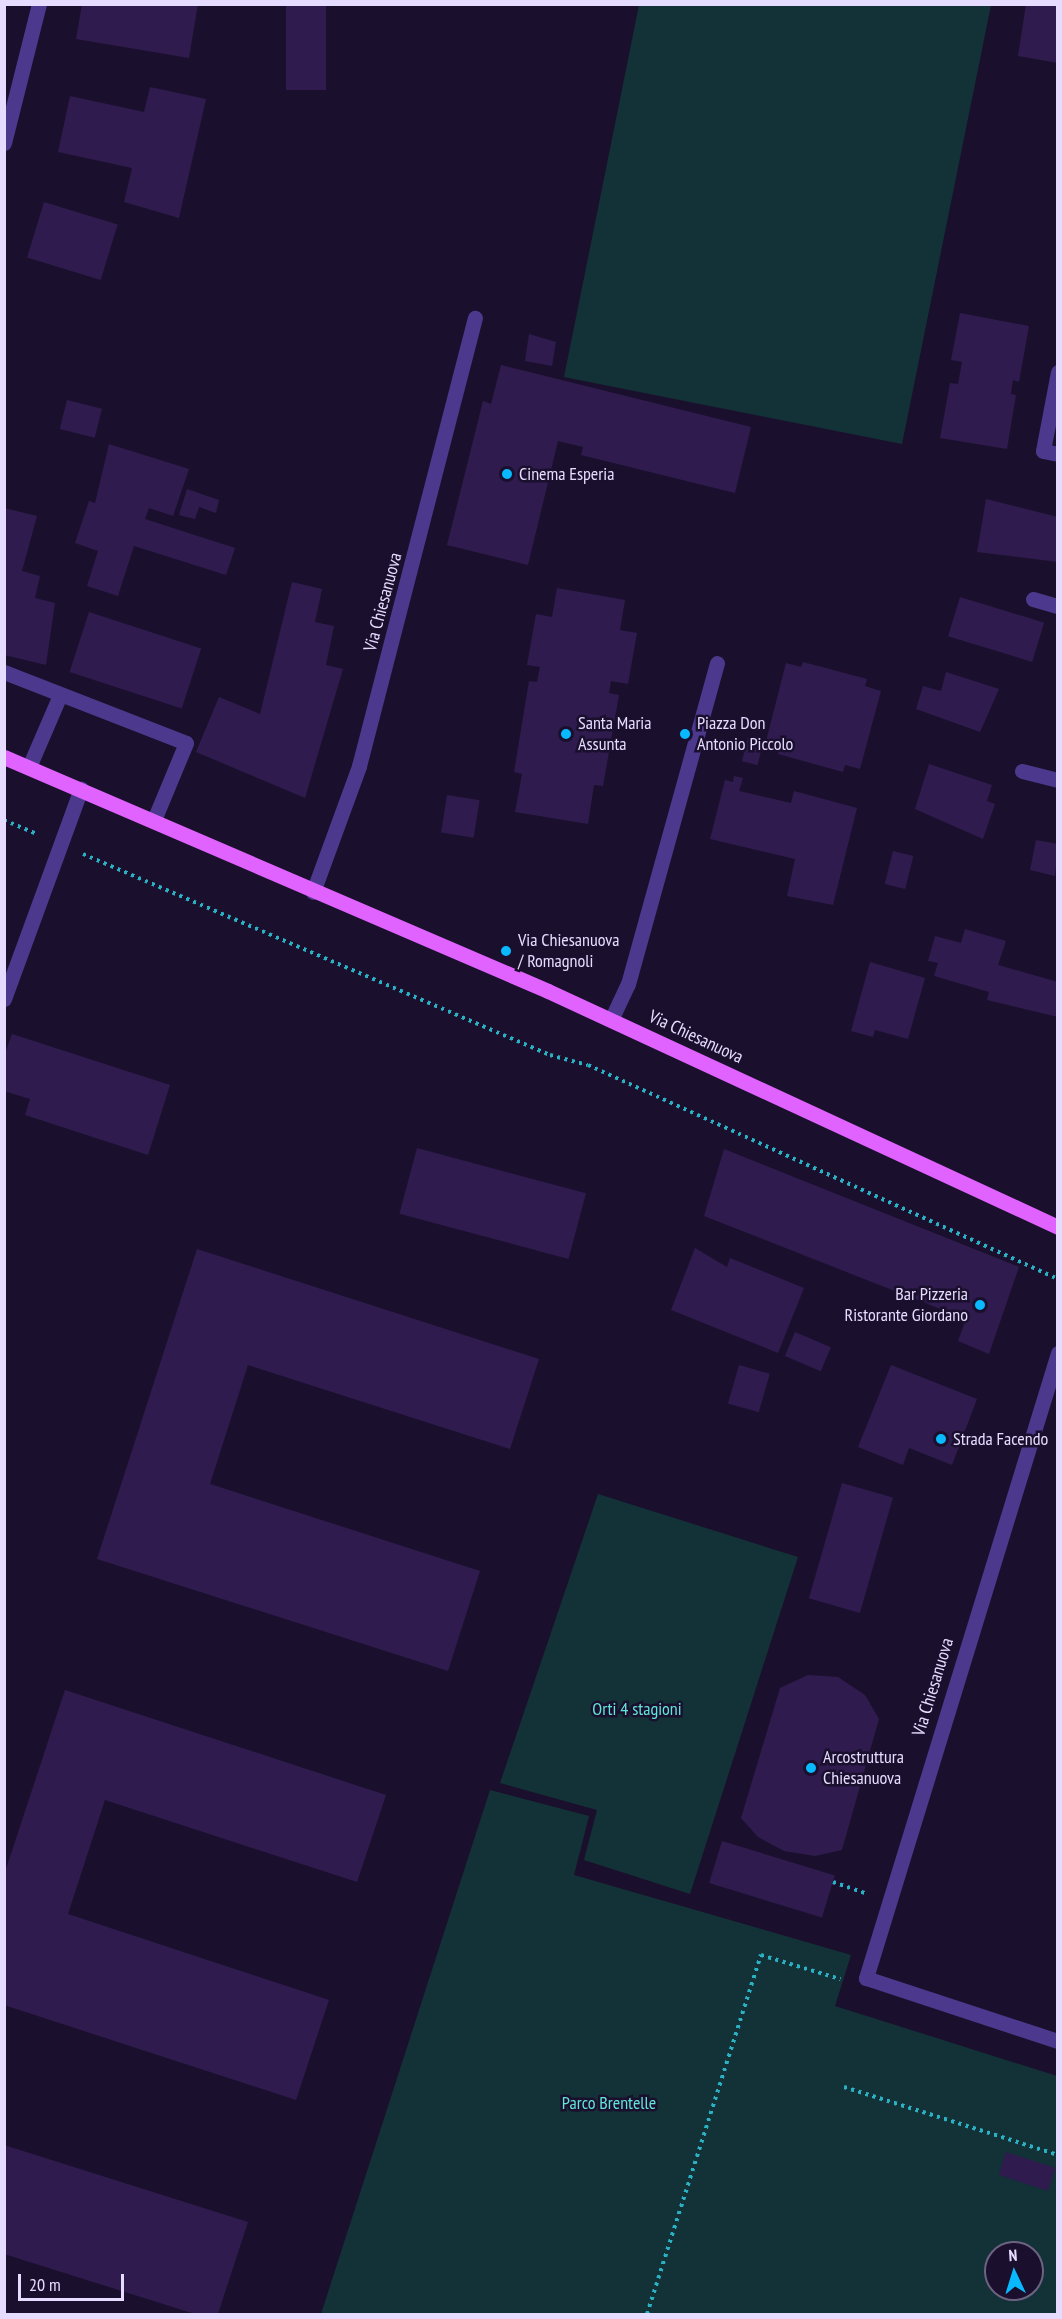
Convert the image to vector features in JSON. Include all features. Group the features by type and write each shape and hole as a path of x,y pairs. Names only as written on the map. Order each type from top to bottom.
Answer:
{"main road":[{"name":"Via Chiesanuova","path":"4,757 154,820 313,892 611,1020 1058,1227"}],"street":[{"path":"4,143 39,4"},
{"name":"Via Chiesanuova","path":"313,892 359,766 475,318"},
{"path":"1058,372 1043,451 1058,454"},
{"path":"1033,599 1058,606"},
{"path":"611,1020 628,984 717,663"},
{"path":"4,672 186,743 154,820"},
{"path":"29,767 60,695"},
{"path":"1022,771 1058,780"},
{"path":"4,999 81,789"},
{"name":"Via Chiesanuova","path":"866,1978 1058,1353"},
{"path":"866,1978 1058,2041"}],"path":[{"path":"4,820 14,824"},
{"path":"121,870 550,1055 588,1065 1058,1279"},
{"path":"833,1882 866,1893"},
{"path":"647,2314 761,1955 851,1984 866,1978"},
{"path":"844,2087 1058,2155"}],"green space":[{"path":"639,5 991,5 902,444 564,377"},
{"name":"Orti 4 stagioni","path":"598,1494 798,1557 690,1894 584,1860 597,1810 500,1783"},
{"name":"Parco Brentelle","path":"490,1790 589,1816 574,1875 851,1955 835,2006 1057,2076 1057,2314 321,2314"}],"building":[{"path":"82,4 198,4 189,58 76,39"},
{"path":"286,4 326,4 326,90 286,90"},
{"path":"1026,4 1058,4 1058,63 1018,56"},
{"path":"150,87 206,99 179,218 124,202 132,168 58,152 70,96 144,112"},
{"path":"44,202 118,225 101,280 27,257"},
{"path":"960,313 1029,326 1019,382 1013,380 1011,394 1016,395 1007,449 940,438 950,383 958,384 962,362 951,360"},
{"path":"529,334 556,342 552,366 525,361"},
{"name":"Cinema Esperia","path":"501,365 751,427 735,493 581,455 583,447 558,441 528,565 447,545 483,401 491,404"},
{"path":"67,400 102,409 95,438 60,429"},
{"path":"109,444 189,469 173,516 149,508 145,519 235,548 226,575 134,546 118,596 87,586 98,551 75,543 89,501 95,503"},
{"path":"187,489 219,500 216,513 199,507 195,519 179,515"},
{"path":"986,499 1058,517 1058,562 977,552"},
{"path":"4,508 37,516 22,571 40,576 35,598 55,603 46,665 4,655"},
{"path":"292,582 322,589 315,622 334,626 326,665 343,669 305,798 196,752 219,697 260,714"},
{"name":"Santa Maria Assunta","path":"557,588 625,600 620,630 637,633 628,684 611,681 609,693 619,695 603,786 594,785 588,824 515,812 522,774 514,772 529,681 537,682 540,667 527,665 536,614 552,617"},
{"path":"960,597 1044,623 1032,662 948,636"},
{"path":"89,612 201,648 182,708 70,672"},
{"path":"803,662 867,679 865,686 881,691 860,769 845,765 843,772 778,754 780,748 765,745 786,663 801,667"},
{"path":"946,672 999,689 980,732 916,709 923,686 941,691"},
{"path":"748,737 764,741 757,765 742,761"},
{"path":"929,764 992,785 987,801 995,804 983,839 915,809"},
{"path":"734,776 743,778 739,791 791,803 794,791 857,808 833,905 787,896 795,859 710,839 725,780 733,782"},
{"path":"447,795 480,800 474,838 441,833"},
{"path":"1036,840 1058,844 1055,876 1030,870"},
{"path":"893,851 913,856 905,889 885,884"},
{"path":"965,929 1006,941 998,965 1058,982 1058,1017 987,1000 989,992 934,976 938,963 928,961 935,936 961,943"},
{"path":"870,962 925,978 908,1039 875,1030 873,1037 851,1031"},
{"path":"12,1034 170,1085 148,1155 25,1115 30,1099 4,1091 4,1056"},
{"path":"417,1148 586,1193 568,1259 399,1214"},
{"path":"724,1149 1019,1267 989,1354 958,1341 966,1319 704,1216"},
{"path":"695,1248 727,1267 730,1258 804,1288 778,1353 671,1310"},
{"path":"197,1249 539,1359 510,1449 248,1365 210,1484 480,1571 448,1671 97,1559"},
{"path":"795,1332 831,1347 821,1371 785,1356"},
{"path":"739,1365 770,1374 759,1412 728,1403"},
{"path":"891,1365 977,1399 952,1465 909,1448 903,1465 858,1447"},
{"path":"842,1483 893,1498 860,1613 809,1598"},
{"name":"Arcostruttura Chiesanuova","path":"808,1675 838,1677 865,1695 879,1719 842,1850 815,1856 784,1851 758,1837 741,1818 780,1688"},
{"path":"65,1690 386,1795 357,1882 105,1800 68,1914 329,2000 296,2100 4,2005 4,1875"},
{"path":"722,1841 835,1875 822,1918 709,1883"},
{"path":"4,2145 248,2222 218,2314 195,2314 4,2254"},
{"path":"1006,2152 1055,2168 1048,2191 999,2175"}],"place":[{"name":"Cinema Esperia","path":"507,474"},
{"name":"Santa Maria Assunta","path":"566,734"},
{"name":"Piazza Don Antonio Piccolo","path":"685,734"},
{"name":"Via Chiesanuova / Romagnoli","path":"506,951"},
{"name":"Bar Pizzeria Ristorante Giordano","path":"980,1305"},
{"name":"Strada Facendo","path":"941,1439"},
{"name":"Arcostruttura Chiesanuova","path":"811,1768"}]}
